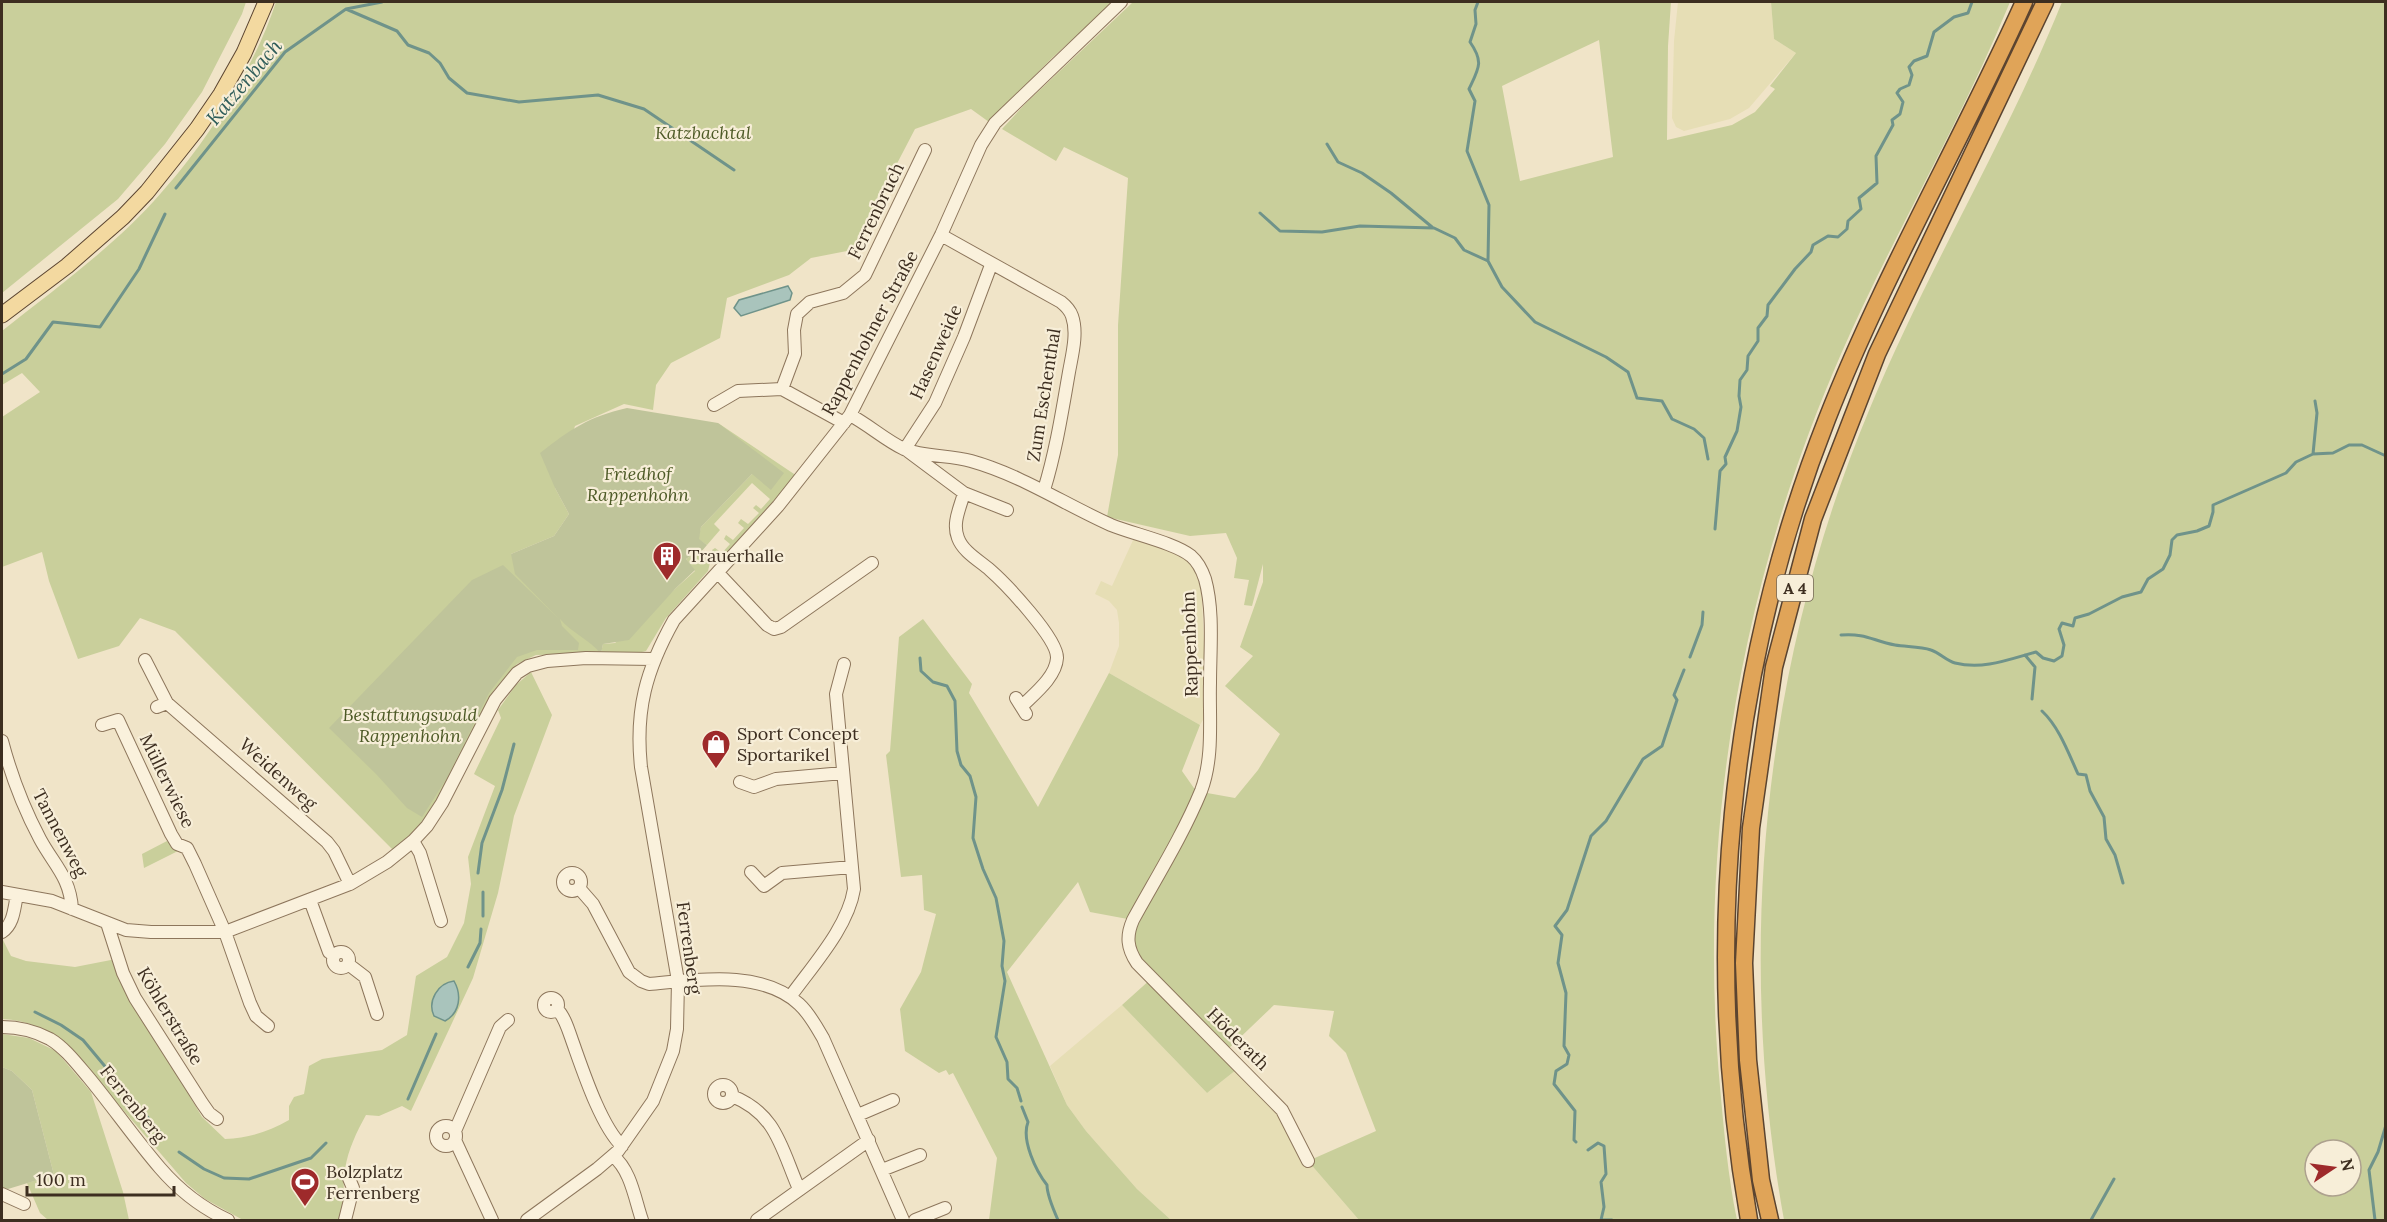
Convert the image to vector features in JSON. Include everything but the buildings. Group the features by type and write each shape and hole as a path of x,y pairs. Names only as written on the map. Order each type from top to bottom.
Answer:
{"highway":[{"name":"A 4","path":"1749,1221 1730,1083 1726,986 1726,905 1729,844 1737,770 1755,663 1792,515 1826,420 1883,292 1983,92 2024,2"},
{"name":"A 4","path":"1770,1221 1761,1179 1749,1060 1744,963 1751,828 1774,667 1813,519 1877,354 2045,2"}],"main road":[{"path":"2,315 67,266 123,217 147,192 197,129 221,93 244,53 266,2"}],"street":[{"name":"Rappenhohner Straße","path":"653,659 674,620 778,506 847,419 941,235 981,145 995,123 1121,2"},
{"name":"Ferrenbruch","path":"782,389 795,354 794,330 797,314 810,302 843,293 865,275 925,150"},
{"name":"Zum Eschenthal","path":"941,235 991,265 1061,302 1067,306 1073,317 1073,346 1063,409 1054,457 1044,490"},
{"name":"Hasenweide","path":"905,449 935,403 964,337 991,265"},
{"path":"714,405 738,391 782,389 847,419"},
{"name":"Rappenhohn","path":"847,419 905,449 964,493 1007,510"},
{"name":"Rappenhohn","path":"905,449 971,461 1044,490 1109,524 1139,536 1178,547 1197,562 1205,580 1209,604 1210,721 1206,775 1200,792 1129,930 1130,952"},
{"path":"964,493 955,526 958,540 964,548 1004,582 1025,612 1047,636 1057,657 1042,687 1021,706"},
{"path":"718,573 767,626 774,629 781,627 872,563"},
{"path":"2,892 52,901 126,930 225,932 350,884 387,862 413,841 427,826 442,803 495,700 517,673 528,666 547,661 586,658 653,659"},
{"name":"Ferrenberg","path":"527,1221 613,1156 622,1146 643,1117 664,1078 673,1051 677,1029 678,981 639,747 643,693 653,659"},
{"name":"Weidenweg","path":"145,660 162,705 327,842 334,851 350,884"},
{"path":"790,997 850,911 854,889 836,693 844,664"},
{"name":"Müllerwiese","path":"102,725 118,720 171,834 177,844 187,848 225,932"},
{"name":"Tannenweg","path":"2,741 22,803 71,891 72,909"},
{"path":"740,782 754,787 776,779 843,773"},
{"path":"413,841 420,853 441,921"},
{"path":"750,872 764,886 782,873 852,867"},
{"path":"579,888 593,904 634,978 649,984 678,981 741,981 773,988 790,997 807,1012 824,1038 903,1221"},
{"path":"2,932 11,920 17,895"},
{"path":"310,900 329,952 334,955 335,966 342,968 348,964 365,977 377,1014"},
{"name":"Köhlerstraße","path":"107,923 123,973 135,998 202,1103 217,1119"},
{"path":"225,932 250,1003 256,1016 267,1026"},
{"name":"Höderath","path":"1130,952 1137,963 1282,1110 1308,1161"},
{"path":"557,1009 566,1026 593,1096 612,1133 622,1146"},
{"path":"492,1221 455,1135 500,1027 508,1020"},
{"name":"Ferrenberg","path":"2,1027 33,1032 61,1048 92,1081 179,1188 198,1204 228,1221"},
{"path":"732,1096 752,1105 770,1124 799,1189"},
{"path":"858,1115 893,1100"},
{"path":"757,1221 868,1140"},
{"path":"882,1170 920,1155"},
{"path":"613,1156 619,1161 627,1175 642,1221"},
{"path":"345,1221 353,1188 348,1176"},
{"path":"2,1194 24,1204"},
{"path":"915,1221 945,1208"}],"shaded area":[{"path":"1678,2 1771,2 1774,39 1796,53 1749,108 1730,119 1684,131 1676,127 1672,118 1674,41"},
{"path":"1134,538 1177,552 1187,559 1201,580 1207,713 1200,725 1109,673 1119,646 1117,610 1109,601 1095,594 1101,581 1112,586"},
{"path":"1122,1005 1207,1093 1241,1066 1282,1110 1308,1161 1359,1220 1171,1220 1137,1189 1086,1131 1067,1105 1050,1066"}],"green space":[{"path":"2,2 246,2 202,92 165,144 118,199 2,293"},
{"path":"276,2 1114,2 1052,58 989,122 971,109 915,129 852,250 811,258 789,275 727,298 720,338 671,363 656,385 653,410 624,404 575,426 555,488 569,514 554,536 511,554 601,653 603,644 615,643 695,571 686,559 698,551 710,563 708,571 666,618 646,651 638,653 536,655 517,664 494,690 446,784 421,825 394,851 175,631 140,618 119,646 78,659 49,581 42,552 2,567 2,417 40,392 22,373 2,385 2,331 105,249 178,173 212,127 243,78"},
{"path":"1133,2 1671,2 1667,140 1732,125 1755,112 1775,89 1770,86 1796,53 1774,39 1771,2 2010,2 1970,91 1882,266 1841,354 1806,441 1776,530 1752,621 1734,713 1722,806 1715,899 1714,993 1720,1087 1737,1220 1359,1220 1308,1161 1376,1131 1346,1053 1329,1036 1334,1011 1274,1005 1226,1051 1241,1066 1207,1093 1122,1005 1152,978 1130,952 1133,920 1090,912 1078,882 1007,972 1067,1105 1086,1131 1137,1189 1171,1220 989,1220 997,1158 953,1073 949,1075 946,1070 939,1073 905,1051 900,1009 921,972 936,914 924,910 922,875 901,877 886,755 890,751 899,637 923,619 972,684 969,693 1038,807 1109,673 1200,725 1182,771 1196,791 1235,798 1258,770 1280,734 1225,686 1253,656 1240,647 1263,582 1263,564 1252,606 1244,605 1249,580 1234,578 1237,558 1226,533 1190,536 1107,517 1118,455 1118,325 1128,178 1064,147 1056,161 1002,129 1026,103","holes":["1599,40 1613,157 1520,181 1502,86"]},
{"path":"2062,2 2385,2 2385,1220 1784,1220 1769,1118 1762,1015 1761,911 1768,808 1783,706 1805,604 1834,505 1870,408 1916,306 2016,105"},
{"path":"627,408 718,423 784,473 771,490 752,474 701,527 699,539 707,545 701,552 698,551 686,559 695,570 629,640 603,644 601,654 560,619 562,626 579,643 578,650 537,650 517,657 489,693 447,778 422,817 407,808 329,728 472,580 503,565 559,619 515,574 511,554 554,536 569,514 540,453 580,425 601,415"},
{"path":"718,423 797,476 724,559 717,561 712,550 715,548 722,553 730,544 724,539 726,535 733,540 744,528 738,523 741,519 748,524 759,513 753,508 756,505 761,509 770,499 752,483 714,524 720,530 707,545 698,539 701,527 752,474"},
{"path":"531,672 552,715 514,816 498,893 473,978 411,1111 402,1106 379,1116 366,1115 346,1162 340,1220 243,1220 205,1199 186,1183 67,1045 36,1026 2,1019 2,938 11,956 26,961 75,967 116,959 133,1000 202,1117 225,1139 258,1134 289,1120 289,1106 294,1097 304,1094 309,1066 322,1059 382,1050 407,1035 416,976 447,957 464,923 471,884 468,857 495,786 474,774 501,718 498,710 516,685"},
{"path":"167,841 178,851 144,868 142,854"},
{"path":"2,1034 29,1038 56,1051 91,1092 123,1192 129,1220 48,1220 40,1213 27,1183 54,1175 32,1090 12,1071 2,1067"},
{"path":"2,1067 12,1071 32,1090 54,1175 8,1189 2,1188"}],"water":[{"path":"788,286 792,293 790,300 741,316 734,308 739,300"},
{"path":"454,981 459,998 457,1009 445,1021 434,1016 433,999 443,985"}],"waterway":[{"name":"Katzenbach","path":"176,188 285,52 346,9 382,2"},
{"path":"1478,2 1475,10 1476,24 1470,42 1477,55 1478,65 1469,89 1475,101 1467,151 1489,205 1488,261 1502,287 1535,322 1606,357 1628,372 1637,398 1662,401 1672,419 1694,429 1704,438 1708,459"},
{"path":"1715,529 1720,471 1726,464 1725,457 1737,431 1741,407 1740,380 1747,370 1748,356 1758,341 1758,328 1767,316 1768,305 1811,252 1813,245 1828,236 1838,237 1847,229 1848,221 1861,209 1859,198 1877,183 1876,156 1893,125 1892,120 1900,114 1903,102 1897,93 1909,85 1912,75 1909,67 1914,61 1927,56 1934,32 1954,17 1968,13 1972,2"},
{"path":"346,9 397,31 408,45 429,53 440,63 449,78 467,93 519,102 598,95 644,109 734,170"},
{"path":"1327,144 1338,162 1362,173 1391,193 1432,227"},
{"path":"1260,213 1280,231 1322,232 1360,226 1434,228 1455,238 1464,250 1488,261"},
{"name":"Katzenbach","path":"2,374 26,359 53,322 100,327 139,269 165,214"},
{"path":"2313,454 2317,413 2315,401"},
{"path":"1841,635 1857,635 1895,645 1927,649 1952,662 1966,665 1997,663 2036,652 2043,658 2054,661 2062,656 2064,645 2059,629 2062,623 2073,626 2075,618 2089,614 2122,597 2141,592 2148,579 2163,569 2170,555 2172,540 2177,535 2209,526 2213,505 2286,473 2296,462 2313,454 2333,453 2349,445 2362,445 2386,456"},
{"path":"1690,657 1702,625 1703,612"},
{"path":"2025,655 2035,667 2032,699"},
{"path":"920,658 921,671 933,682 947,686 955,701 957,751 961,765 970,776 976,797 973,838 996,898 1004,941 1002,966 1005,981 996,1037 1007,1062 1008,1079 1017,1088 1021,1101"},
{"path":"1576,1142 1574,1140 1575,1111 1554,1084 1556,1071 1567,1064 1569,1055 1564,1046 1566,993 1558,963 1562,935 1555,926 1567,910 1591,836 1606,821 1643,759 1662,746 1677,700 1674,695 1684,670"},
{"path":"2042,711 2058,732 2078,774 2086,775 2090,791 2104,817 2106,839 2115,855 2123,883"},
{"path":"478,873 482,843 502,790 514,744"},
{"path":"483,892 483,916"},
{"path":"468,967 480,943 481,929"},
{"path":"35,1012 61,1025 83,1040 164,1137"},
{"path":"408,1099 436,1034"},
{"path":"1022,1107 1028,1122 1026,1129 1028,1146 1038,1172 1047,1185 1049,1198 1058,1220"},
{"path":"2375,1220 2369,1170 2378,1152 2386,1125"},
{"path":"179,1152 204,1169 224,1178 249,1179 311,1158 326,1143"},
{"path":"1588,1150 1598,1143 1604,1146 1606,1174 1601,1182 1604,1207 1601,1220 1612,1220"},
{"path":"2091,1220 2114,1179"}],"place":[{"name":"Trauerhalle","path":"667,582"},
{"name":"Sport Concept Sportarikel","path":"716,770"},
{"name":"Bolzplatz Ferrenberg","path":"305,1208"}],"park label":[{"name":"Katzbachtal","path":"703,133"},
{"name":"Friedhof Rappenhohn","path":"638,484"},
{"name":"Bestattungswald Rappenhohn","path":"410,725"}]}
